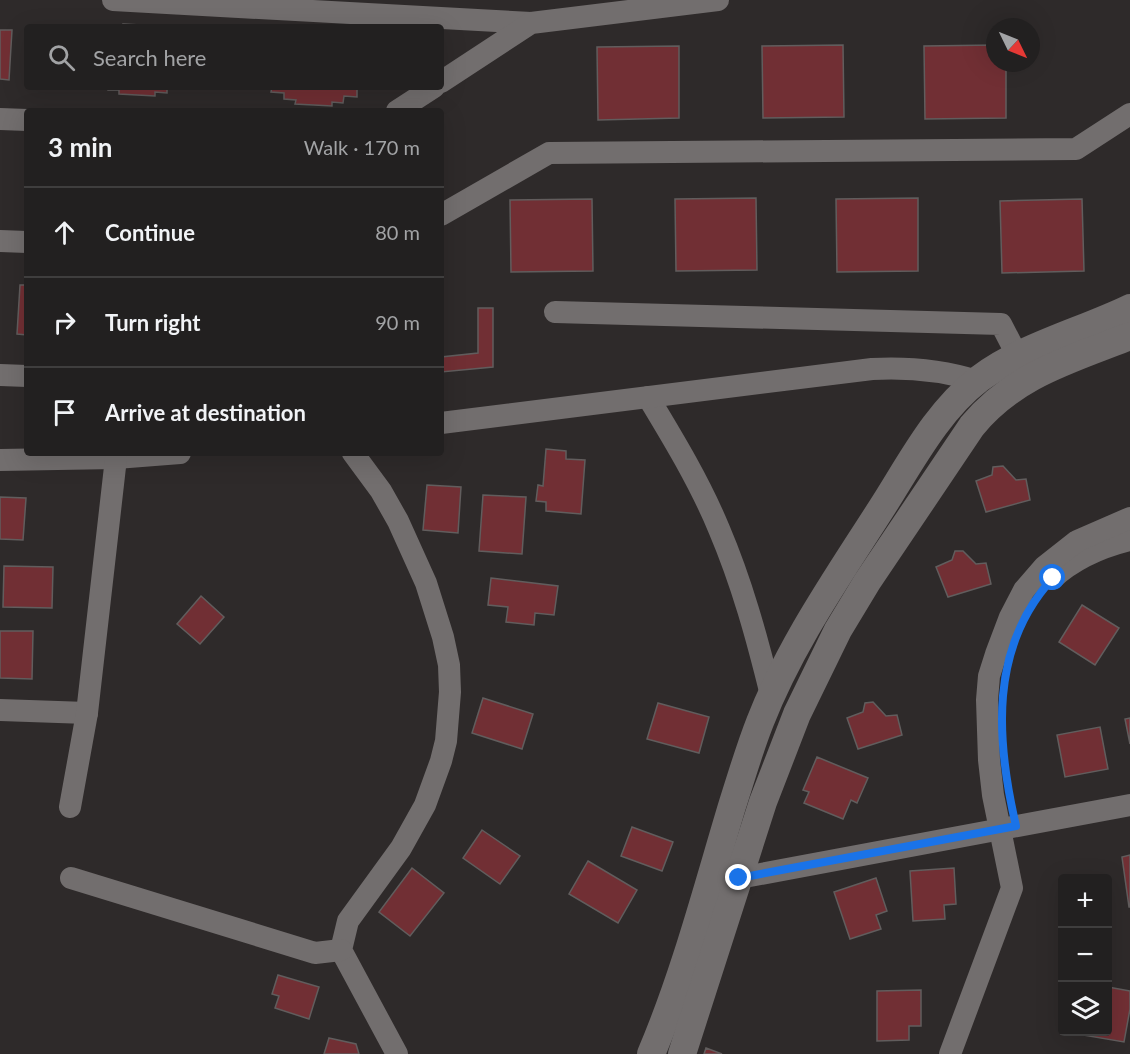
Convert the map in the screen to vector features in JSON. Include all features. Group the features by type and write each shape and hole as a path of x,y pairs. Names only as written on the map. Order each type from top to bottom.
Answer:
{"street":[{"path":"113,0 531,23 718,0"},
{"path":"444,80 531,23"},
{"path":"402,108 429,90"},
{"path":"444,213 549,153 1076,149 1130,114"},
{"path":"0,119 24,120"},
{"path":"0,241 24,242"},
{"path":"651,1054 685,961 749,754 784,666 812,616 932,429 961,395 977,381 1017,355 1130,308"},
{"path":"555,312 1001,324 1017,355"},
{"path":"682,1054 779,758 816,672 867,582 972,426 999,398 1026,380 1130,336"},
{"path":"444,423 896,367 939,370 977,381"},
{"path":"0,375 24,376"},
{"path":"648,397 674,440 719,528 747,603 771,695"},
{"path":"0,460 116,459 148,456"},
{"path":"355,456 381,491 398,520 426,583 449,665 450,692 446,741 434,782 425,805 401,848 348,921 341,950 397,1054"},
{"path":"70,807 87,713 116,459"},
{"path":"1008,828 988,760 987,725 989,676 1003,633 1024,590 1044,567 1077,541 1130,518"},
{"path":"950,1054 1012,888 1001,724 1004,678 1017,638 1037,598 1053,578 1094,552 1130,540"},
{"path":"0,710 87,713"},
{"path":"739,878 1130,806"},
{"path":"71,878 315,953 341,950"}],"building":[{"path":"0,30 12,30 9,80 0,79"},
{"path":"843,45 844,117 763,118 762,46"},
{"path":"986,45 986,72 1006,72 1006,118 925,119 924,46"},
{"path":"679,46 679,118 598,120 597,47"},
{"path":"119,90 167,90 167,93 155,92 155,96 119,94"},
{"path":"271,90 357,90 357,97 344,96 343,103 332,102 332,106 295,104 296,100 284,99 284,93 271,92"},
{"path":"756,198 757,270 676,271 675,199"},
{"path":"918,198 918,271 837,272 836,199"},
{"path":"592,199 593,271 511,272 510,200"},
{"path":"1082,199 1084,271 1002,273 1000,201"},
{"path":"20,285 24,285 24,335 17,334"},
{"path":"478,308 493,308 493,367 444,372 444,357 478,353"},
{"path":"546,449 566,451 566,459 585,460 581,514 546,511 546,502 536,501 538,485 543,486"},
{"path":"1003,466 1016,480 1026,479 1030,500 986,512 976,481 992,475 993,467"},
{"path":"427,485 461,487 458,533 423,530"},
{"path":"483,495 526,497 522,554 479,551"},
{"path":"0,497 26,498 23,540 0,539"},
{"path":"955,551 963,551 976,564 986,563 991,584 948,597 936,567 952,560"},
{"path":"4,566 53,567 52,608 3,607"},
{"path":"491,578 558,586 554,615 535,613 534,625 506,622 508,607 488,605"},
{"path":"201,596 224,617 200,644 177,624"},
{"path":"1082,605 1119,628 1095,665 1059,642"},
{"path":"0,631 33,631 32,679 0,678"},
{"path":"483,698 533,714 522,749 472,733"},
{"path":"873,702 886,716 897,715 902,735 858,749 847,718 863,712 865,703"},
{"path":"658,703 709,717 699,753 647,739"},
{"path":"1130,718 1130,744 1125,719"},
{"path":"1100,727 1108,769 1065,777 1057,735"},
{"path":"817,757 868,778 857,803 851,800 843,819 804,803 809,792 803,790"},
{"path":"632,827 673,842 662,871 621,856"},
{"path":"482,830 520,856 500,884 463,858"},
{"path":"1130,855 1130,907 1129,907 1122,857"},
{"path":"588,861 637,890 618,923 569,894"},
{"path":"412,868 444,893 410,936 379,912"},
{"path":"954,868 956,904 944,905 945,919 913,921 910,871"},
{"path":"876,878 887,911 876,915 881,929 850,939 834,892"},
{"path":"278,975 319,987 309,1019 275,1008 279,996 272,994"},
{"path":"1112,988 1130,991 1130,1009 1124,1042 1089,1036 1112,1036"},
{"path":"921,990 921,1026 909,1026 909,1040 877,1041 877,991"},
{"path":"329,1038 356,1044 359,1054 324,1054"},
{"path":"706,1048 722,1054 704,1054"}],"route":[{"path":"739,878 1016,826 1003,759 1001,724 1004,678 1023,624 1044,587 1053,578"}]}
